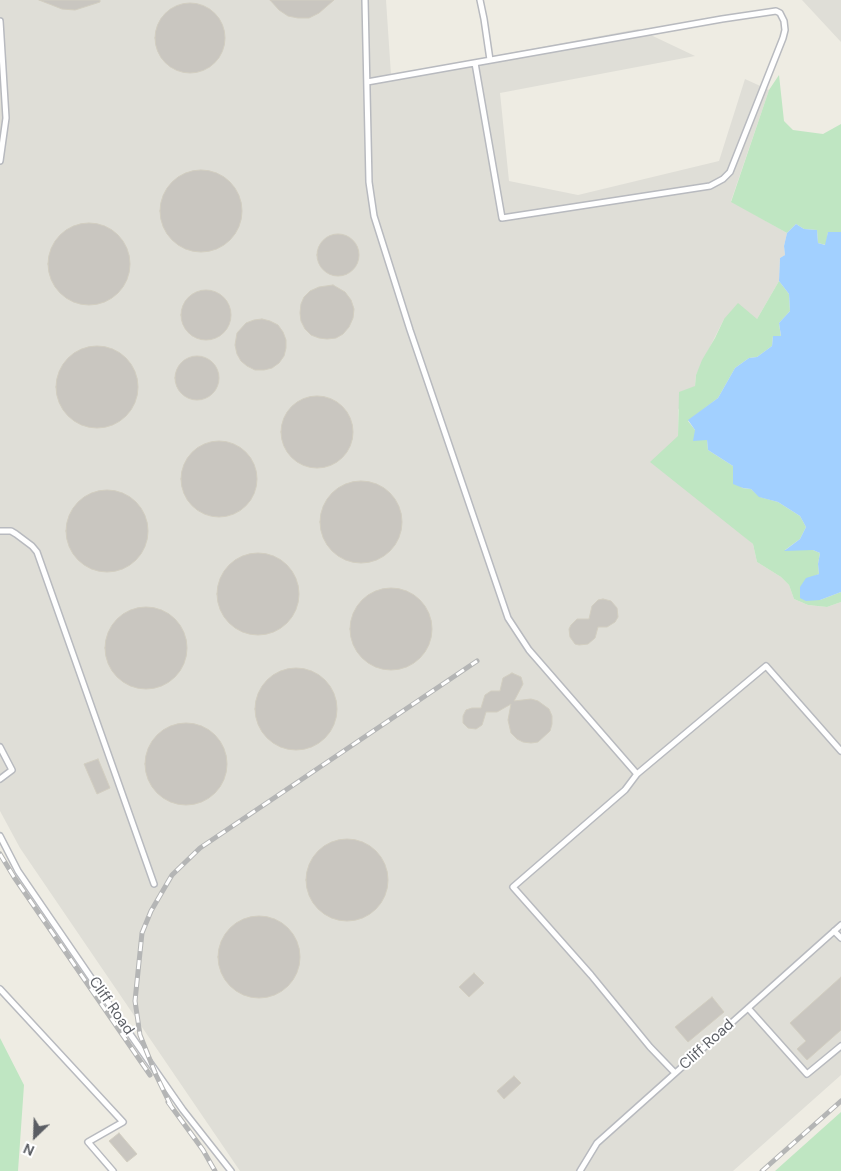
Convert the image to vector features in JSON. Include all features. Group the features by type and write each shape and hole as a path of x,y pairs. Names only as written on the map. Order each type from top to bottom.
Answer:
{"lane":[{"path":"365,0 369,182 376,223 422,367 508,618 529,650 638,774"},
{"path":"480,0 490,60"},
{"path":"367,82 722,19 776,11 780,13 784,21 785,30 783,38 730,172 723,179 710,186 502,218 475,63"},
{"path":"0,21 6,118 0,161"},
{"path":"0,530 11,531 32,546 37,552 154,884"},
{"path":"676,1072 650,1047 591,975 513,887 625,790 638,774 766,666 841,750"},
{"path":"0,747 12,770 0,779"},
{"name":"Cliff Road","path":"0,836 18,870 107,1001 183,1110 231,1171"},
{"name":"Cliff Road","path":"580,1171 597,1143 841,924"},
{"path":"834,931 841,938"},
{"path":"0,989 123,1122 88,1142 113,1171"},
{"path":"748,1008 807,1074 841,1046"}],"shaded area":[{"path":"0,0 386,0 391,75 638,29 695,56 500,93 509,181 578,195 719,161 745,79 769,90 731,201 787,233 784,246 785,255 780,258 779,281 757,319 724,319 696,375 695,386 678,410 678,436 744,536 753,544 757,562 781,577 789,585 794,599 808,605 827,607 841,602 841,1075 733,1171 240,1171 20,848 0,811"},
{"path":"802,0 841,0 841,42"}],"green space":[{"path":"779,75 784,121 793,130 823,134 841,124 841,232 828,232 826,245 818,243 817,230 804,229 796,224 787,233 731,202 769,90"},
{"path":"779,281 789,294 790,311 779,323 781,337 773,336 772,346 757,357 749,358 735,368 718,398 688,421 707,440 708,450 733,466 742,488 751,489 760,497 778,502 800,516 806,527 800,539 785,550 813,550 820,553 819,574 810,578 820,600 841,592 841,602 827,607 808,605 794,599 789,585 781,577 757,562 753,544 650,462 678,436 679,392 695,386 696,375 702,360 724,319 738,303 757,319"},
{"path":"0,1038 24,1085 18,1171 0,1171"},
{"path":"841,1112 841,1171 775,1171"}],"water":[{"path":"796,224 804,229 817,230 818,243 825,245 828,232 841,232 841,592 820,600 806,601 800,598 800,587 806,578 819,574 820,553 813,550 784,551 800,539 806,527 800,516 778,502 759,497 751,489 733,484 733,466 708,450 707,440 693,441 695,430 688,420 718,398 735,368 749,358 757,357 772,346 773,336 781,336 779,323 790,311 789,294 779,281 780,258 785,255 784,246 787,233"}],"building":[{"path":"39,0 100,0 100,2 75,10 62,9"},
{"path":"270,0 334,0 319,13 309,18 298,18 288,16"},
{"path":"190,3 203,6 215,13 222,25 225,38 222,51 215,63 203,70 190,73 177,70 165,63 158,51 155,38 158,25 165,13 177,6"},
{"path":"201,170 217,173 230,182 239,195 242,211 239,227 230,240 217,249 201,252 185,249 172,240 163,227 160,211 163,195 172,182 185,173"},
{"path":"89,223 105,226 118,235 127,248 130,264 127,280 118,293 105,302 89,305 73,302 60,293 51,280 48,264 51,248 60,235 73,226"},
{"path":"342,234 350,237 356,243 359,255 356,267 350,273 334,276 326,273 320,267 317,251 320,243 326,237"},
{"path":"333,285 345,292 351,300 354,309 353,318 343,334 336,338 319,338 311,335 305,329 301,321 301,304 304,297 310,291 319,287"},
{"path":"211,290 224,297 230,305 230,325 224,333 216,339 201,340 188,333 182,325 181,310 188,297 196,291"},
{"path":"262,319 278,325 286,340 286,348 284,356 272,368 255,370 241,361 235,345 237,333 246,323"},
{"path":"89,346 105,346 120,353 131,364 138,379 135,403 126,416 105,428 89,428 74,421 63,410 56,395 56,379 63,364 74,353"},
{"path":"197,356 209,360 215,366 219,378 215,390 209,396 197,400 185,396 179,390 175,378 179,366 185,360"},
{"path":"317,396 337,402 347,412 353,432 347,452 337,462 317,468 297,462 287,452 281,432 287,412 297,402"},
{"path":"219,441 233,444 246,452 254,465 257,479 254,493 246,506 233,514 219,517 205,514 192,506 184,493 181,479 184,465 192,452 205,444"},
{"path":"361,481 377,484 390,493 399,506 402,522 399,538 390,551 377,560 361,563 345,560 332,551 323,538 320,522 323,506 332,493 345,484"},
{"path":"107,490 123,493 136,502 145,515 148,531 145,547 136,560 123,569 107,572 91,569 78,560 69,547 66,531 69,515 78,502 91,493"},
{"path":"258,553 274,556 287,565 296,578 299,594 296,610 287,623 274,632 258,635 242,632 229,623 220,610 217,594 220,578 229,565 242,556"},
{"path":"391,588 407,591 420,600 429,613 432,629 429,645 420,658 407,667 391,670 375,667 362,658 353,645 350,629 353,613 362,600 375,591"},
{"path":"598,600 611,601 617,608 618,617 615,622 607,627 598,627 595,638 588,644 575,644 570,637 569,629 571,625 577,619 589,619 592,606"},
{"path":"138,607 154,607 169,614 180,625 187,640 184,664 175,677 154,689 138,689 123,682 112,671 105,656 105,640 112,625 123,614"},
{"path":"296,668 312,671 325,680 334,693 337,709 334,725 325,738 312,747 296,750 280,747 267,738 258,725 255,709 258,693 267,680 280,671"},
{"path":"512,673 521,677 523,684 514,701 531,699 538,701 549,709 552,716 550,731 538,742 523,742 511,733 508,720 511,704 497,712 486,712 482,725 476,729 468,728 463,723 463,716 466,710 481,708 485,695 491,691 500,691 503,678"},
{"path":"178,723 194,723 209,730 220,741 227,756 224,780 215,793 194,805 178,805 163,798 152,787 145,772 145,756 152,741 163,730"},
{"path":"98,759 110,788 97,794 84,764"},
{"path":"347,839 363,842 376,851 385,864 388,880 385,896 376,909 363,918 347,921 331,918 318,909 309,896 306,880 309,864 318,851 331,842"},
{"path":"259,916 275,919 288,928 297,941 300,957 297,973 288,986 275,995 259,998 243,995 230,986 221,973 218,957 221,941 230,928 243,919"},
{"path":"474,973 484,983 469,997 459,987"},
{"path":"841,977 841,1030 807,1060 797,1049 806,1041 790,1023"},
{"path":"712,997 724,1012 688,1042 675,1027"},
{"path":"514,1076 521,1083 504,1099 497,1091"},
{"path":"119,1133 137,1154 127,1162 109,1141"}],"railway":[{"path":"171,1106 140,1035 135,1001 142,933 151,911 172,875 200,848 477,661"},
{"path":"0,854 150,1075"},
{"path":"762,1171 841,1101"},
{"path":"168,1102 203,1150 215,1171"}]}
